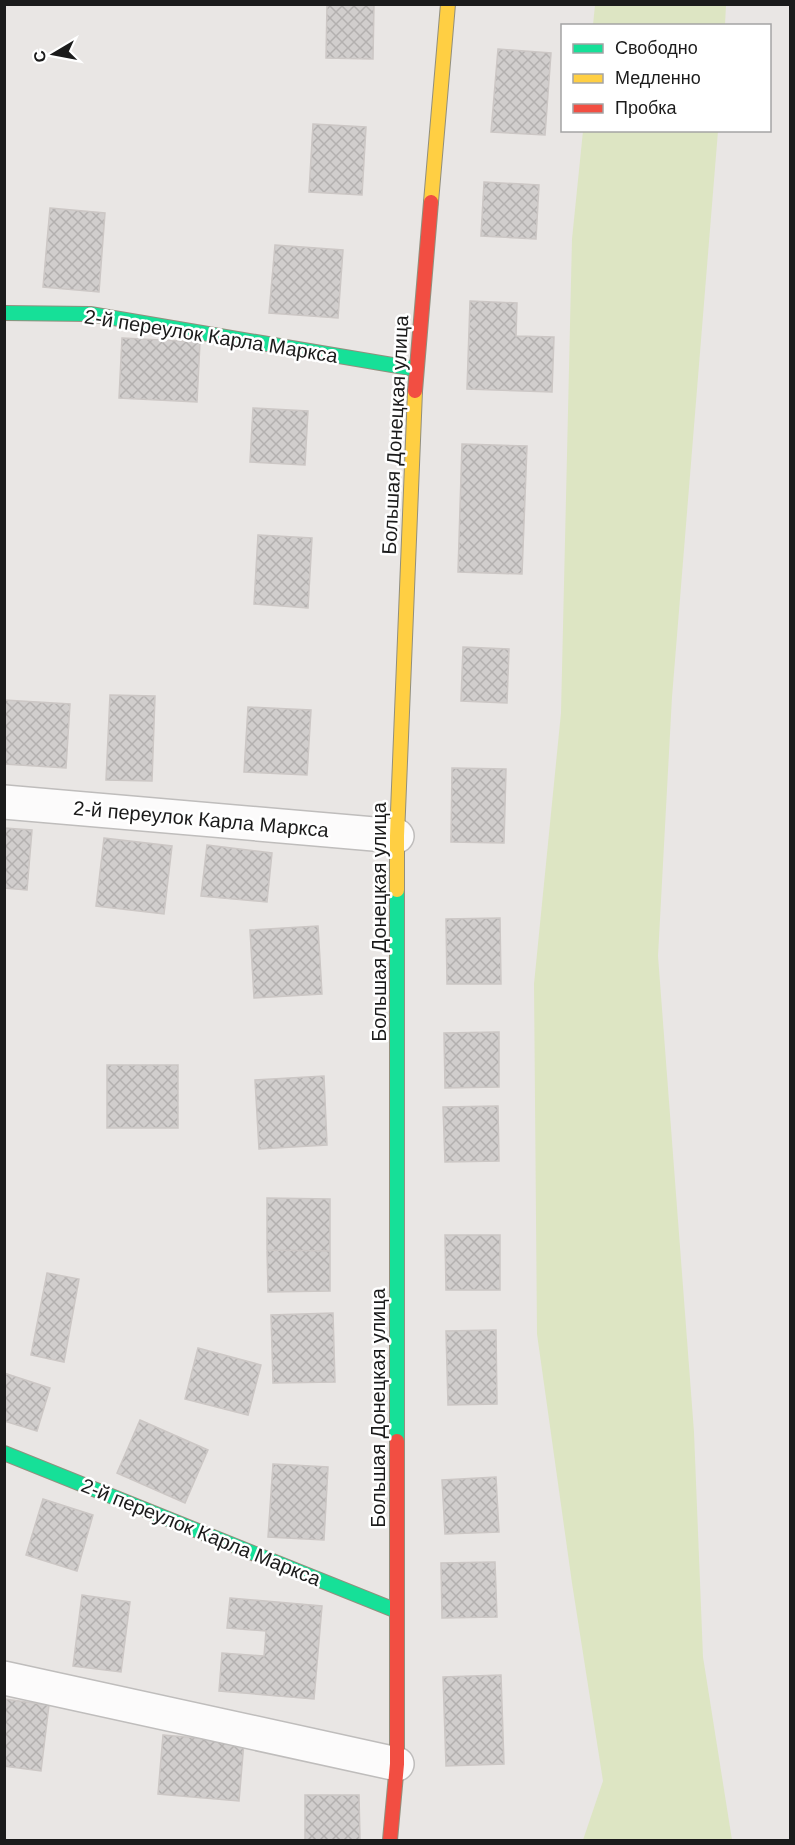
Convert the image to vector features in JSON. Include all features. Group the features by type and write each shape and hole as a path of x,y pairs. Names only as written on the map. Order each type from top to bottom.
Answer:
{"street":[{"name":"Большая Донецкая улица","path":"390,1840 397,1764 397,836 416,369 448,4"},
{"name":"2-й переулок Карла Маркса","path":"4,313 90,314 416,369"},
{"name":"2-й переулок Карла Маркса","path":"4,802 397,836"},
{"name":"2-й переулок Карла Маркса","path":"4,1453 397,1611"},
{"path":"4,1678 397,1764"}],"green space":[{"path":"595,5 726,5 725,24 593,24"},
{"path":"583,132 718,132 672,697 658,956 694,1432 703,1657 732,1840 583,1840 603,1781 537,1334 534,984 561,713 572,239"}],"building":[{"path":"327,4 374,4 373,59 326,58"},
{"path":"498,49 551,53 545,135 491,132"},
{"path":"313,124 366,127 362,195 309,192"},
{"path":"484,182 539,185 536,239 481,236"},
{"path":"50,208 105,213 99,292 43,287"},
{"path":"275,245 343,250 338,318 269,313"},
{"path":"470,301 517,303 516,336 554,337 552,392 467,389"},
{"path":"122,338 200,342 197,402 119,398"},
{"path":"253,408 308,411 305,465 250,462"},
{"path":"462,444 527,446 522,574 458,572"},
{"path":"258,535 312,538 308,608 254,604"},
{"path":"463,647 509,649 507,703 461,701"},
{"path":"110,695 155,696 152,781 106,780"},
{"path":"4,700 70,704 66,768 4,764"},
{"path":"248,707 311,710 307,775 244,772"},
{"path":"452,768 506,769 504,843 451,842"},
{"path":"4,828 32,830 27,890 4,888"},
{"path":"104,838 172,846 164,914 96,906"},
{"path":"207,845 272,853 267,902 201,896"},
{"path":"500,918 501,984 447,984 446,919"},
{"path":"318,926 322,994 254,998 250,930"},
{"path":"499,1032 499,1087 445,1088 444,1033"},
{"path":"107,1065 178,1065 178,1128 107,1128"},
{"path":"324,1076 327,1145 259,1149 255,1080"},
{"path":"498,1106 499,1161 445,1162 443,1107"},
{"path":"267,1198 330,1199 330,1251 267,1250"},
{"path":"445,1235 500,1235 500,1290 446,1290"},
{"path":"267,1250 330,1251 330,1291 268,1292"},
{"path":"47,1273 79,1279 64,1362 31,1355"},
{"path":"333,1313 335,1382 273,1383 271,1315"},
{"path":"496,1330 497,1404 448,1405 446,1331"},
{"path":"198,1348 261,1365 248,1415 185,1399"},
{"path":"4,1373 50,1388 37,1431 4,1421"},
{"path":"140,1420 208,1450 185,1503 117,1473"},
{"path":"273,1464 328,1467 324,1540 268,1537"},
{"path":"496,1477 499,1532 445,1534 442,1480"},
{"path":"43,1499 93,1515 77,1571 26,1555"},
{"path":"495,1562 497,1617 442,1618 441,1563"},
{"path":"82,1595 130,1602 121,1672 73,1666"},
{"path":"230,1598 322,1606 314,1699 219,1691 222,1653 264,1656 266,1631 227,1628"},
{"path":"501,1675 504,1764 446,1766 443,1677"},
{"path":"4,1699 49,1705 41,1771 4,1766"},
{"path":"163,1735 244,1742 239,1801 158,1794"},
{"path":"305,1795 359,1795 360,1840 305,1840"}],"traffic: fast":[{"path":"4,313 90,314 416,369"},
{"path":"397,890 397,1441"},
{"path":"4,1453 397,1611"}],"traffic: slow":[{"path":"431,202 448,4"},
{"path":"397,890 397,836 415,391"}],"traffic: jam":[{"path":"415,391 431,202"},
{"path":"390,1840 397,1764 397,1441"}]}
